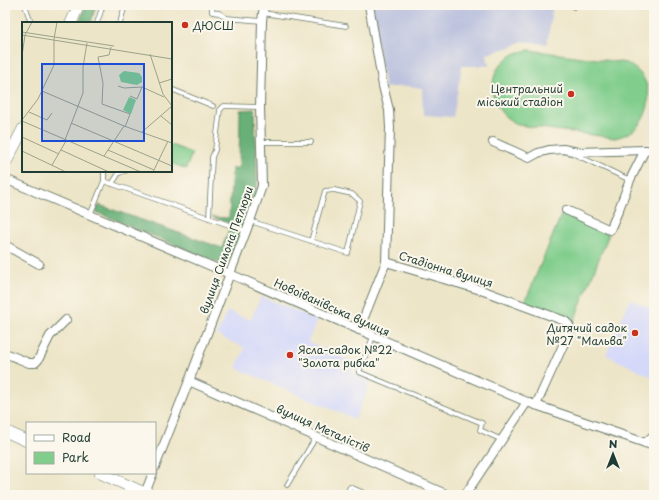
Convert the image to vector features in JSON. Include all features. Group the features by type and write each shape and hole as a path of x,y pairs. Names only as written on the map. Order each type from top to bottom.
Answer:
{"main road":[{"path":"71,22 79,5"},
{"path":"5,164 22,131"},
{"path":"5,431 26,441"},
{"path":"102,474 147,494"}],"street":[{"name":"Стадіонна вулиця","path":"369,5 383,86 389,110 390,128 386,262 481,290 565,321 570,325 570,330 536,406"},
{"name":"вулиця Симона Петлюри","path":"156,464 230,274 262,186 260,107 263,13"},
{"path":"493,142 529,158 538,153 549,150 563,149 578,152 654,151"},
{"path":"566,210 610,230 630,180 645,150"},
{"name":"Новоіванівська вулиця","path":"5,179 536,406 654,446"},
{"path":"5,245 39,264"},
{"path":"358,330 386,262"},
{"path":"5,353 35,363 50,336 66,320"},
{"name":"вулиця Металістів","path":"189,381 448,495"},
{"path":"465,495 527,402"},
{"path":"645,443 654,435"},
{"path":"147,494 153,474"}],"lane":[{"path":"25,5 31,22"},
{"path":"97,22 103,5"},
{"path":"120,22 125,5"},
{"path":"212,5 212,12 219,13 227,18 263,13 346,26"},
{"path":"172,89 213,106"},
{"path":"209,218 212,157 215,150 220,110 224,106 260,107"},
{"path":"261,142 311,142"},
{"path":"563,149 630,180"},
{"path":"90,215 104,181 104,172"},
{"path":"112,184 120,173 122,172"},
{"path":"104,181 246,231"},
{"path":"250,221 311,241 348,253 360,201 352,194 334,190 325,191 311,241"},
{"path":"374,337 359,372 482,423 480,430 502,440"},
{"path":"287,485 316,437"},
{"path":"346,495 350,487 369,495"}],"shaded area":[{"path":"371,5 553,5 547,44 522,41 511,47 487,54 489,66 462,66 453,117 423,115 422,88 407,86 385,88"},
{"path":"649,58 654,58 654,146 651,144 653,102"},
{"name":"Ясла-садок №22 \"Золота рибка\"","path":"261,296 317,320 308,342 356,363 351,373 371,381 355,419 236,368 245,348 217,335 227,311 251,320"},
{"name":"Дитячий садок №27 \"Мальва\"","path":"630,299 654,310 654,378 606,355"}],"green space":[{"path":"86,5 96,5 91,22 79,22"},
{"name":"Центральний міський стадіон","path":"529,50 627,63 640,73 648,90 648,104 644,118 633,131 615,138 518,125 505,116 499,109 494,98 493,84 496,71 504,61 514,54"},
{"path":"255,109 257,188 230,259 221,264 96,212 99,205 222,248 231,224 212,217 229,218 232,168 239,168 240,110"},
{"path":"172,145 192,153 186,169 172,163"},
{"path":"562,213 609,234 574,321 525,302"}],"place":[{"name":"ДЮСШ","path":"185,25"},
{"name":"Центральний міський стадіон","path":"571,94"},
{"name":"Дитячий садок №27 \"Мальва\"","path":"635,333"},
{"name":"Ясла-садок №22 \"Золота рибка\"","path":"290,355"}]}
